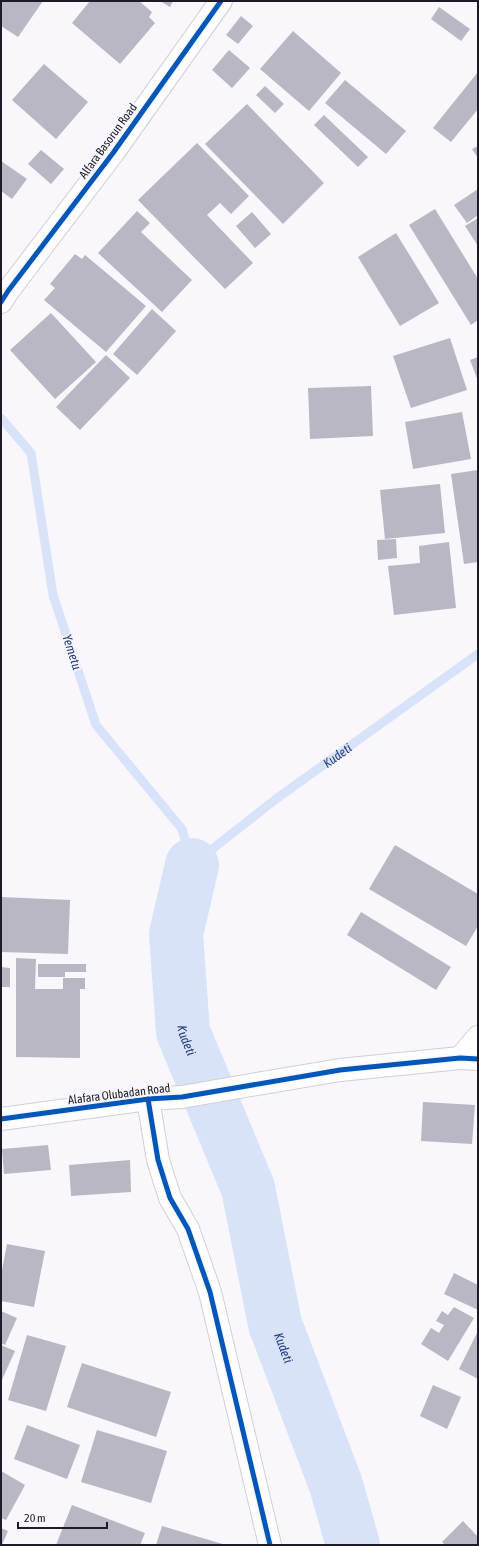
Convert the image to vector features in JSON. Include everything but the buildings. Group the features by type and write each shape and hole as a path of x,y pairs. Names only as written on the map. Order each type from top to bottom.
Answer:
{"street":[{"name":"Alfara Basorun Road","path":"4,297 113,153 221,1"},
{"path":"469,1059 478,1037"},
{"name":"Alafara Olubadan Road","path":"1,1119 148,1099 182,1096 340,1070 469,1059"},
{"path":"148,1099 158,1160 168,1192 188,1229 210,1292 270,1545"}],"waterway":[{"name":"Yemetu","path":"1,418 31,453 53,595 96,725 182,829 192,865 276,799 478,654"},
{"name":"Kudeti","path":"192,865 176,934 183,1032 248,1188 275,1324 336,1485 353,1545"}],"cycle path":[{"path":"1,302 113,153 221,1"},
{"path":"1,1119 148,1099 182,1097 340,1070 460,1058 478,1059"},
{"path":"148,1099 158,1160 170,1198 188,1229 210,1292 270,1545"}]}
